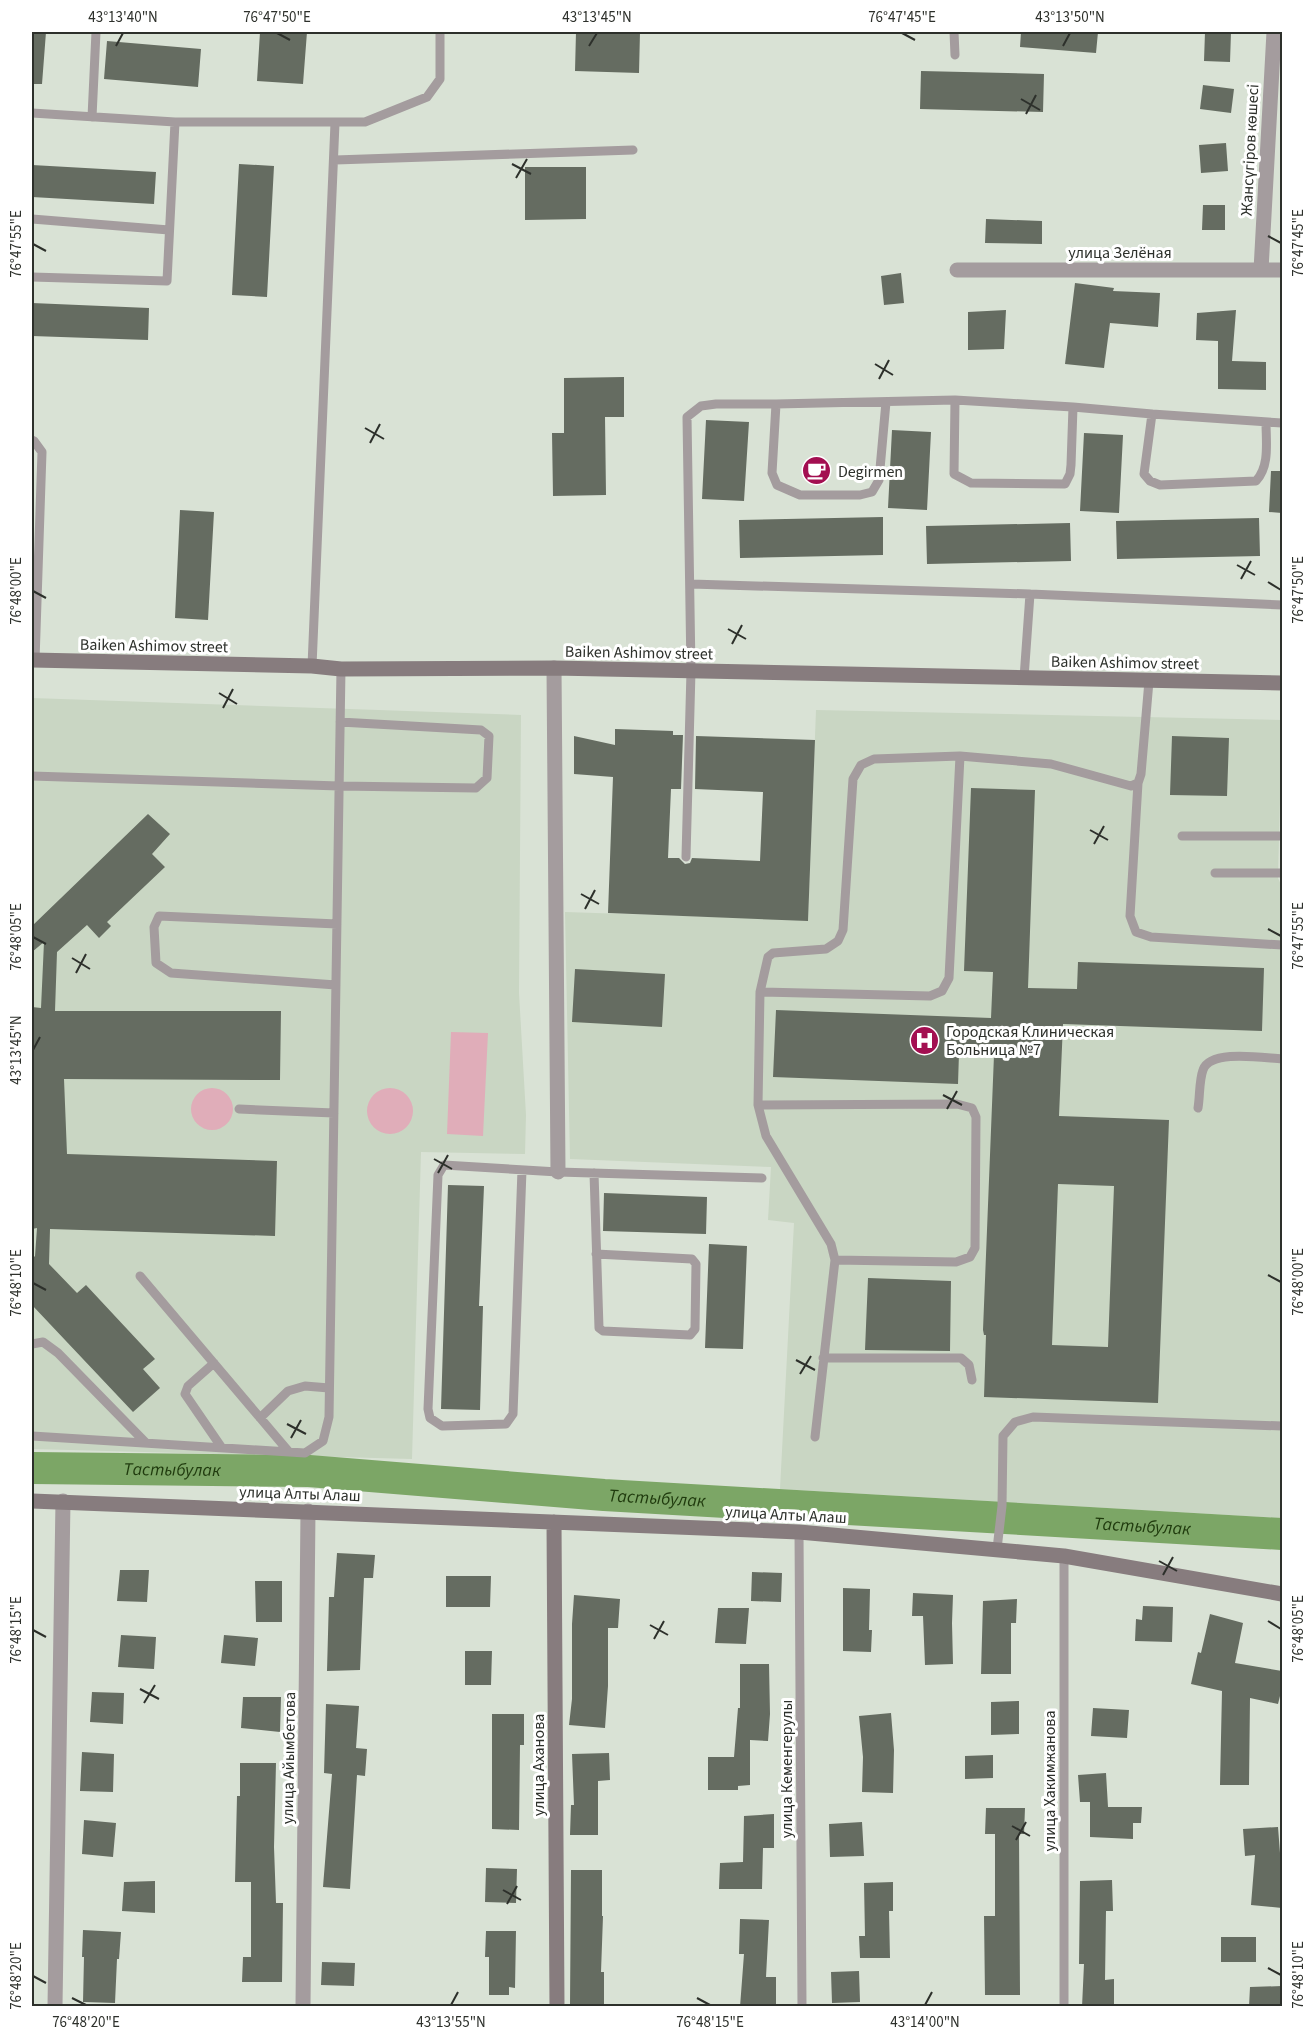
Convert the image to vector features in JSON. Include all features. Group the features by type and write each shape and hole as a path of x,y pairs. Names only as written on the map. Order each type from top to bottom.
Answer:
{"street":[{"name":"Жансүгіров көшесі","path":"1261,270 1274,32"},
{"name":"улица Зелёная","path":"957,270 1282,270"},
{"name":"Baiken Ashimov street","path":"33,661 312,666 341,669 554,668 1282,683"},
{"path":"554,668 558,1172"},
{"name":"улица Алты Алаш","path":"32,1501 800,1532 1064,1556 1282,1594"},
{"path":"55,2007 63,1501"},
{"name":"улица Айымбетова","path":"303,2007 308,1511"},
{"name":"улица Аханова","path":"554,1522 557,2007"}],"lane":[{"path":"92,117 96,32"},
{"path":"32,113 175,122 365,122 428,97 440,79 440,32"},
{"path":"954,32 955,55"},
{"path":"32,277 167,281 175,122"},
{"path":"312,666 335,123"},
{"path":"335,160 633,150"},
{"path":"32,219 169,230"},
{"path":"955,400 954,474 971,483 1065,484 1071,465 1073,407"},
{"path":"686,858 691,671 687,417 701,406 955,400 1282,423"},
{"path":"776,404 772,473 777,485 800,495 860,495 872,492 879,480 886,402"},
{"path":"1152,414 1144,474 1150,481 1160,485 1256,481 1263,474 1266,464 1266,422"},
{"path":"32,440 42,452 33,661"},
{"path":"691,584 1030,594 1282,605"},
{"path":"1024,678 1030,594"},
{"path":"32,1436 305,1453 323,1441 329,1417 341,669"},
{"path":"1149,681 1141,774 1137,783 1130,916 1136,932 1151,937 1282,945"},
{"path":"32,776 476,788 487,778 489,736 481,730 340,722"},
{"path":"815,1437 835,1260 831,1244 766,1136 758,1106 760,992 768,957 772,953 826,949 838,941 843,930 853,779 861,765 874,759 960,756 1051,764 1131,786 1137,783"},
{"path":"760,992 930,996 942,991 949,978 960,756"},
{"path":"1182,836 1282,836"},
{"path":"1215,873 1282,873"},
{"path":"336,985 171,973 156,963 154,927 159,916 337,924"},
{"path":"1198,1108 1203,1070 1209,1060 1219,1057 1282,1059"},
{"path":"758,1106 957,1104 972,1108 976,1117 975,1248 970,1257 956,1262 835,1260"},
{"path":"240,1109 334,1113"},
{"path":"522,1170 513,1414 506,1424 442,1426 429,1418 428,1409 438,1175 444,1165 558,1172 762,1178"},
{"path":"594,1173 596,1254 599,1328 603,1331 690,1335 695,1329 696,1263 692,1258 596,1254"},
{"path":"140,1276 289,1452"},
{"path":"32,1344 43,1342 58,1353 146,1443"},
{"path":"823,1358 961,1358 969,1365 972,1380"},
{"path":"214,1363 188,1386 185,1394 222,1448"},
{"path":"260,1418 288,1391 305,1386 329,1388"},
{"path":"997,1549 1001,1527 1003,1436 1015,1422 1033,1417 1282,1426"},
{"name":"улица Кеменгерулы","path":"800,1532 802,2007"},
{"name":"улица Хакимжанова","path":"1064,1556 1064,2007"}],"shaded area":[{"path":"32,698 521,715 519,993 526,1115 525,1154 421,1152 412,1459 32,1449"},
{"name":"Городская Клиническая Больница №7","path":"816,710 1282,720 1278,878 1282,887 1282,1518 780,1489 794,1223 768,1220 771,1167 570,1159 565,912 808,920"},
{"path":"451,1032 488,1033 483,1136 447,1134"},
{"path":"212,1088 227,1094 233,1109 227,1124 212,1130 197,1124 191,1109 197,1094"},
{"path":"390,1088 406,1095 413,1111 406,1127 390,1134 374,1127 367,1111 374,1095"}],"building":[{"path":"32,32 46,32 42,84 32,84"},
{"path":"260,32 307,32 303,84 257,81"},
{"path":"576,32 640,32 639,73 575,71"},
{"path":"1021,32 1098,32 1096,53 1020,47"},
{"path":"1205,32 1231,32 1230,62 1204,61"},
{"path":"107,41 201,49 198,87 104,79"},
{"path":"921,71 1044,74 1043,112 920,109"},
{"path":"1203,85 1234,89 1231,113 1200,109"},
{"path":"1226,143 1228,171 1201,173 1199,145"},
{"path":"239,164 274,166 267,297 232,295"},
{"path":"32,165 156,172 154,204 32,197"},
{"path":"525,167 586,167 586,219 525,220"},
{"path":"1203,205 1225,205 1225,230 1202,230"},
{"path":"986,219 1042,221 1042,244 985,243"},
{"path":"901,273 904,303 884,305 881,276"},
{"path":"1075,283 1114,288 1113,291 1160,293 1158,327 1110,323 1104,368 1065,364"},
{"path":"32,303 149,308 148,340 32,336"},
{"path":"1006,310 1004,349 968,350 968,312"},
{"path":"1236,310 1232,361 1266,362 1266,390 1218,389 1218,341 1196,340 1197,313"},
{"path":"624,377 624,417 605,417 606,495 553,496 552,433 564,433 564,378"},
{"path":"706,420 749,422 744,501 702,499"},
{"path":"892,430 931,432 927,510 888,508"},
{"path":"1084,433 1123,435 1119,513 1080,511"},
{"path":"1271,471 1282,471 1282,513 1269,512"},
{"path":"180,510 214,512 208,620 175,618"},
{"path":"883,517 883,555 740,558 739,520"},
{"path":"1259,518 1260,556 1117,559 1116,521"},
{"path":"1070,523 1071,561 927,564 926,526"},
{"path":"615,729 673,731 673,735 683,735 681,789 671,789 668,858 679,858 685,864 690,863 692,858 760,861 763,792 695,789 696,736 815,740 808,921 608,913 613,777 574,774 574,736 615,745"},
{"path":"1172,736 1229,738 1227,796 1170,795"},
{"name":"Городская Клиническая Больница №7","path":"971,788 1035,790 1028,988 1077,989 1078,962 1264,968 1262,1031 1063,1024 1059,1116 1169,1120 1158,1403 984,1397 986,1335 983,1330 994,1055 959,1053 958,1084 773,1077 776,1010 991,1018 993,972 964,971","holes":["1058,1184 1114,1186 1108,1347 1052,1345"]},
{"path":"148,814 170,834 152,854 165,867 107,922 111,926 99,938 87,925 57,952 55,1011 281,1011 280,1080 64,1079 67,1154 277,1161 275,1236 50,1229 49,1264 77,1293 86,1285 155,1359 143,1369 160,1388 133,1412 32,1305 32,1259 35,1256 37,1228 32,1229 32,1007 41,1008 44,942 32,952 32,926"},
{"path":"575,969 665,974 662,1027 572,1022"},
{"path":"448,1185 484,1186 479,1306 483,1306 480,1410 441,1409"},
{"path":"604,1193 707,1197 706,1234 603,1231"},
{"path":"709,1244 747,1246 743,1349 705,1348"},
{"path":"868,1278 951,1281 950,1351 865,1350"},
{"path":"337,1553 375,1555 373,1578 364,1578 360,1670 327,1671 329,1597 334,1597"},
{"path":"120,1570 149,1570 147,1602 117,1601"},
{"path":"752,1572 782,1573 781,1602 751,1601"},
{"path":"446,1576 491,1576 490,1607 446,1607"},
{"path":"255,1581 282,1581 282,1622 256,1622"},
{"path":"843,1588 870,1589 871,1652 843,1651"},
{"path":"913,1593 953,1595 953,1664 925,1665 923,1616 912,1616"},
{"path":"574,1595 620,1599 618,1628 608,1628 605,1728 569,1725 572,1699"},
{"path":"1017,1599 1016,1623 1011,1623 1011,1674 981,1674 983,1601"},
{"path":"1143,1606 1173,1607 1172,1642 1135,1641 1136,1619 1142,1620"},
{"path":"718,1608 749,1608 746,1644 715,1643"},
{"path":"1210,1614 1243,1623 1235,1663 1282,1671 1282,1688 1278,1704 1250,1698 1249,1785 1220,1785 1222,1691 1191,1684"},
{"path":"121,1635 156,1637 154,1669 118,1667"},
{"path":"224,1635 258,1638 255,1666 221,1663"},
{"path":"465,1651 492,1651 491,1685 465,1685"},
{"path":"740,1664 769,1664 768,1741 750,1740 750,1785 738,1786 738,1790 708,1790 708,1757 734,1757 738,1708 740,1708"},
{"path":"92,1692 124,1693 123,1724 90,1722"},
{"path":"243,1697 281,1697 280,1732 241,1728"},
{"path":"1019,1701 1019,1734 991,1735 991,1702"},
{"path":"326,1704 359,1706 356,1748 367,1749 365,1776 357,1775 350,1889 323,1887 332,1774 324,1773"},
{"path":"1093,1708 1129,1710 1127,1738 1091,1736"},
{"path":"891,1713 894,1750 893,1793 862,1792 863,1757 859,1716"},
{"path":"492,1714 524,1714 524,1745 520,1745 519,1830 492,1829"},
{"path":"82,1752 114,1754 113,1792 80,1791"},
{"path":"609,1753 610,1780 598,1781 598,1835 570,1835 571,1805 574,1805 572,1754"},
{"path":"993,1755 993,1778 965,1779 965,1756"},
{"path":"240,1763 276,1763 274,1847 276,1903 283,1903 282,1982 242,1982 243,1957 251,1957 251,1882 235,1882"},
{"path":"1106,1773 1108,1807 1142,1807 1141,1823 1133,1823 1133,1839 1090,1837 1090,1802 1080,1802 1078,1775"},
{"path":"986,1808 1025,1808 1024,1834 1019,1834 1020,1995 985,1995 984,1916 995,1916 995,1834 985,1834"},
{"path":"774,1814 774,1848 763,1848 762,1889 719,1889 720,1863 743,1862 744,1816"},
{"path":"84,1820 116,1823 113,1857 82,1854"},
{"path":"862,1822 864,1856 830,1857 829,1824"},
{"path":"1278,1827 1282,1908 1251,1905 1255,1855 1245,1856 1243,1829"},
{"path":"486,1868 517,1869 516,1903 485,1902"},
{"path":"571,1870 602,1870 601,1972 604,1972 604,2006 570,2005"},
{"path":"1112,1880 1113,1911 1106,1911 1105,1980 1114,1979 1114,2007 1082,2007 1084,1964 1079,1964 1080,1881"},
{"path":"155,1881 155,1913 122,1911 124,1882"},
{"path":"893,1882 893,1911 889,1911 890,1958 860,1958 859,1936 865,1936 864,1883"},
{"path":"740,1919 769,1920 766,1977 776,1977 776,2007 740,2007 744,1954 739,1954"},
{"path":"83,1930 121,1932 115,2003 83,2002"},
{"path":"486,1931 516,1931 515,1988 509,1987 509,1995 489,1995 489,1957 485,1957"},
{"path":"1221,1937 1256,1937 1256,1962 1221,1962"},
{"path":"322,1962 355,1963 354,1986 321,1985"},
{"path":"859,1971 860,2002 832,2003 831,1972"},
{"path":"1282,1986 1282,2007 1249,2007 1250,1987"}],"waterway":[{"name":"Тастыбулак","path":"32,1468 309,1471 604,1495 1282,1534"}],"place":[{"name":"Degirmen","path":"817,471"},
{"name":"Городская Клиническая Больница №7","path":"925,1040"}]}
